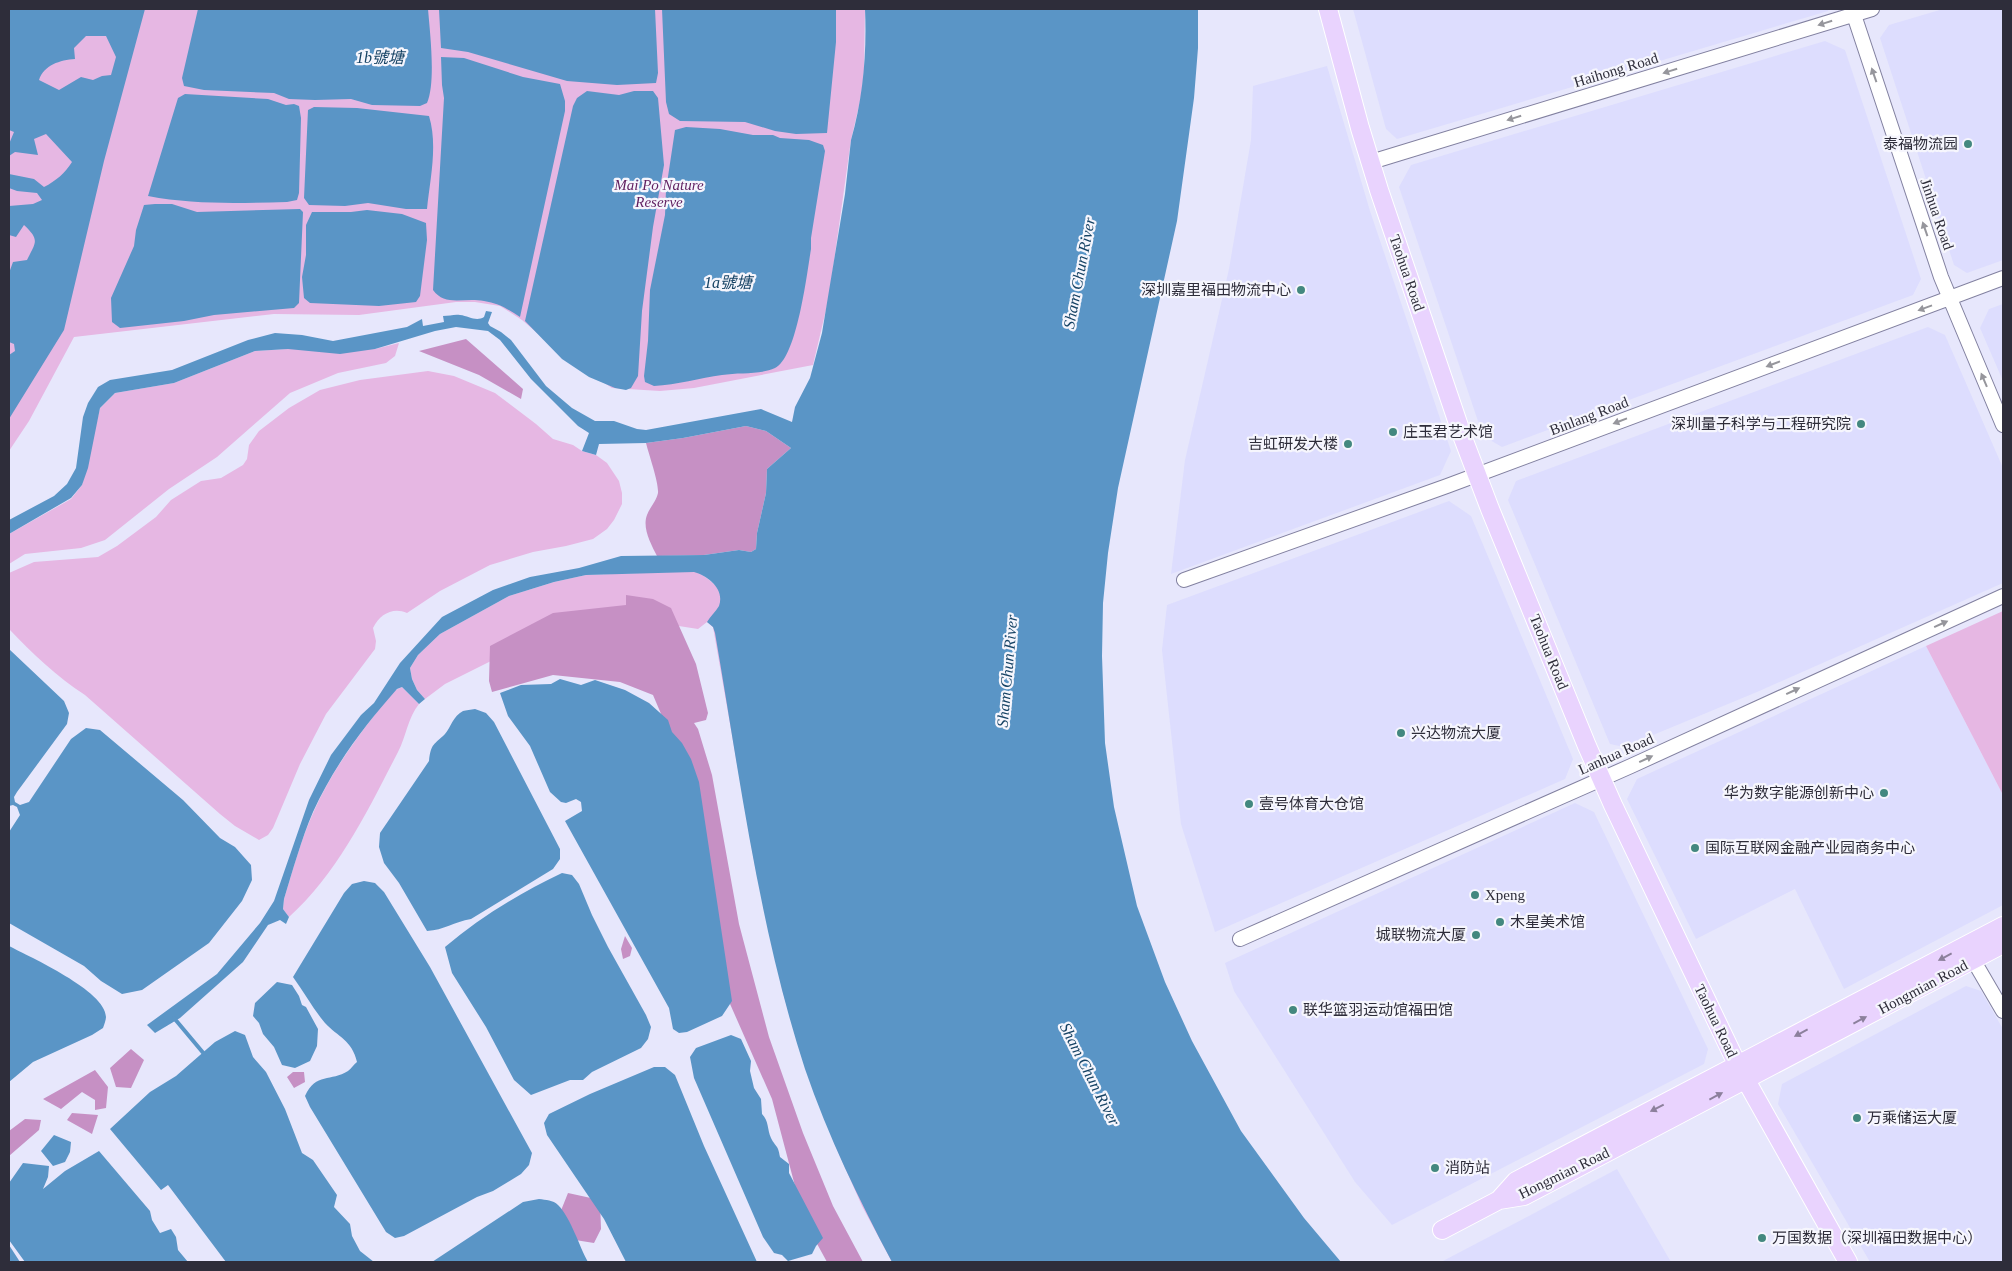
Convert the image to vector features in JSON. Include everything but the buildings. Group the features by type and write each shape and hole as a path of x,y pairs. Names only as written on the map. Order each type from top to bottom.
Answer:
{"main road":[{"name":"Taohua Road","path":"1328,9 1371,162 1463,438 1601,779 1742,1073 1848,1262"},
{"name":"Hongmian Road","path":"1442,1230 1500,1200 1524,1196 1742,1073 1970,953 2003,926"},
{"name":"Hongmian Road","path":"1970,953 2003,944"}],"street":[{"name":"Haihong Road","path":"1371,162 1852,12 1872,9"},
{"name":"Jinhua Road","path":"1852,12 1950,298 2003,425"},
{"name":"Binlang Road","path":"1184,580 1477,475 2003,278"},
{"name":"Lanhua Road","path":"1240,939 1601,779 2003,596"},
{"path":"1970,953 2003,1011"}],"shaded area":[{"path":"1353,9 1829,9 1828,11 1397,139 1386,129"},
{"name":"泰福物流园","path":"1943,9 2003,9 2003,260 1967,273 1954,265 1880,38 1889,25"},
{"path":"1825,41 1845,50 1921,279 1913,295 1502,447 1483,436 1399,187 1411,165"},
{"path":"1327,66 1370,211 1451,451 1440,475 1171,574 1185,460 1229,269 1251,140 1253,86"},
{"path":"2003,304 2003,381 1980,328 1989,309"},
{"path":"1928,327 1945,335 2003,468 2003,583 1757,692 1624,747 1610,744 1508,500 1516,481"},
{"path":"466,339 523,389 521,399 479,375 419,351"},
{"path":"746,426 766,431 791,448 767,469 766,493 757,533 756,549 751,552 739,550 704,555 657,556 648,536 646,525 647,515 656,499 658,488 646,443"},
{"path":"1449,501 1471,516 1573,759 1565,779 1215,932 1181,824 1162,650 1167,605"},
{"path":"626,595 653,599 671,608 696,664 708,713 706,720 694,723 698,729 712,775 739,924 769,1037 803,1133 833,1206 863,1262 827,1262 804,1220 772,1099 723,988 676,749 653,695 620,682 553,675 492,692 489,681 490,646 553,613 626,605"},
{"path":"1926,646 2003,795 2003,905 1844,989 1795,889 1696,939 1627,799 1637,779"},
{"path":"1575,803 1594,812 1708,1049 1704,1064 1392,1225 1355,1182 1234,991 1225,963"},
{"path":"625,936 632,948 630,956 623,959 621,949"},
{"name":"万乘储运大厦","path":"1966,986 1981,991 2003,1029 2003,1262 1870,1262 1778,1104 1782,1084"},
{"path":"131,1049 144,1060 131,1088 116,1087 110,1068"},
{"path":"95,1070 108,1087 106,1108 95,1110 95,1100 82,1092 61,1109 43,1099"},
{"path":"293,1072 304,1072 305,1082 294,1088 287,1077"},
{"path":"72,1113 98,1115 92,1134 67,1120"},
{"path":"25,1119 41,1120 39,1130 9,1156 9,1131"},
{"path":"1617,1169 1671,1262 1441,1262 1527,1217"},
{"path":"568,1193 600,1200 601,1229 594,1243 569,1239 556,1223"}],"green space":[{"name":"Mai Po Nature Reserve","path":"9,9 865,9 864,72 861,97 851,140 829,297 813,365 694,388 660,391 612,388 564,356 522,320 500,306 475,302 456,302 359,315 274,314 74,337 29,421 9,451"},
{"path":"399,343 395,356 386,363 338,373 290,393 217,457 169,489 105,540 81,548 25,554 9,564 9,534 71,499 82,485 100,408 115,393 174,383 255,351 375,349"},
{"path":"428,371 454,376 495,393 553,439 596,455 607,463 619,481 622,504 607,529 593,539 533,552 490,565 440,591 407,613 392,611 379,619 373,628 376,641 375,649 326,714 300,764 273,828 268,835 259,840 235,826 220,814 85,695 45,664 9,629 9,573 34,562 98,557 117,546 156,517 171,500 201,481 221,478 243,465 247,459 249,445 259,431 289,408 320,390 360,380"},
{"path":"694,571 709,580 721,594 892,1262 862,1206 835,1145 806,1070 783,993 755,866 713,627 707,622 698,629 634,619 501,656 445,684 425,699 417,690 412,679 410,668 418,655 440,634 509,596 554,582 586,575"},
{"path":"2003,611 2003,795 1926,646"},
{"path":"402,687 419,704 412,715 398,752 351,840 307,900 289,917 283,909 284,899 305,832 320,798 340,763 364,728 390,696"}],"water":[{"path":"9,9 145,9 104,161 64,330 9,419 9,355 15,351 14,344 9,342 9,273 13,262 27,260 35,241 24,225 16,237 9,235 9,206 33,204 42,200 37,193 17,191 9,188 9,174 34,179 44,187 60,176 72,162 46,134 34,139 38,155 15,152 9,156 9,144 14,132 9,130","holes":["86,36 106,36 116,57 111,75 93,80 81,77 59,90 39,80 41,75 53,64 75,59 74,48"]},
{"name":"1b號塘","path":"198,9 428,9 432,70 430,94 427,103 420,106 372,105 351,99 289,99 274,93 204,90 184,86 182,78"},
{"path":"439,9 655,9 658,73 656,83 617,85 567,81 468,52 441,48"},
{"path":"662,9 836,9 836,42 827,133 796,134 775,131 745,122 680,121 669,114 666,102"},
{"name":"Sham Chun River","path":"865,9 1198,9 1198,48 1194,98 1177,221 1118,488 1108,553 1103,603 1102,656 1105,743 1114,807 1137,906 1165,982 1192,1041 1241,1131 1304,1218 1341,1262 892,1262 834,1143 805,1069 789,1016 775,962 752,852 715,633 713,627 707,622 719,606 720,594 710,580 694,572 586,575 554,582 509,596 440,634 418,655 410,668 417,690 425,699 419,704 402,687 397,689 350,747 321,795 297,855 284,899 283,909 289,917 286,924 280,920 268,925 243,962 180,1018 155,1033 147,1025 217,974 260,923 274,901 309,800 331,755 361,715 374,703 400,663 442,617 493,590 530,577 579,568 621,556 704,555 739,550 751,552 756,549 757,533 766,493 767,469 791,448 766,431 746,426 646,443 599,444 596,455 582,451 589,433 578,426 531,379 500,340 488,331 456,327 435,331 375,349 340,354 288,349 255,351 174,383 115,393 100,408 88,468 82,485 71,498 9,534 9,520 54,496 67,484 76,468 83,417 88,403 98,387 110,380 172,370 248,340 275,333 302,335 333,341 407,327 422,319 423,326 444,322 443,316 458,315 475,319 481,318 484,317 486,311 492,312 488,323 490,326 511,340 546,386 572,408 595,421 614,421 646,430 761,409 792,422 795,407 810,378 822,333 845,194 851,140 861,92 865,59"},
{"path":"441,57 464,58 523,77 560,84 565,101 565,111 520,317 494,303 477,300 449,300 438,295 433,290 444,98"},
{"path":"587,91 619,95 634,91 653,91 658,98 664,165 653,227 642,311 638,376 631,388 626,390 615,388 589,377 562,359 525,321 573,106 577,98"},
{"path":"185,94 268,99 286,105 294,104 299,106 301,118 299,193 297,200 287,202 218,203 148,196 178,98"},
{"name":"1b號塘","path":"314,107 357,108 429,116 432,127 433,150 427,209 406,209 368,203 345,206 309,205 304,198 308,110"},
{"name":"1a號塘","path":"686,127 720,129 753,135 773,135 780,138 809,140 823,145 825,151 804,295 795,332 783,361 775,368 763,372 729,374 654,386 645,382 644,376 648,341 650,290 665,215 666,190 675,130"},
{"path":"172,204 197,212 300,209 303,212 299,303 294,308 214,315 184,321 120,328 112,322 111,298 134,246 136,230 144,205"},
{"path":"367,210 402,214 426,223 427,240 420,296 416,302 379,306 310,303 304,298 302,277 306,255 306,225 312,212"},
{"path":"9,649 64,701 69,713 67,724 17,792 14,797 15,802 20,805 29,802 71,739 86,728 100,730 183,800 220,838 235,847 251,865 252,880 242,901 209,943 142,990 122,994 101,981 84,966 9,923 9,832 20,815 17,807 9,806"},
{"path":"560,679 581,685 595,680 625,690 649,703 668,720 672,732 682,743 691,759 699,782 732,1001 722,1016 687,1032 679,1033 673,1029 669,1008 565,821 582,811 581,802 576,799 566,803 561,802 550,792 530,746 508,716 500,693 521,685 551,684"},
{"path":"475,709 486,713 494,722 560,849 560,859 553,869 471,919 427,931 399,883 384,863 379,847 380,833 429,761 434,745 445,734 460,713"},
{"path":"562,873 572,875 579,884 608,947 651,1027 648,1039 641,1048 592,1072 583,1080 570,1080 531,1095 514,1080 486,1027 452,973 445,947 501,906"},
{"path":"364,881 375,883 384,892 430,967 532,1153 529,1165 521,1174 493,1191 477,1197 404,1236 395,1238 386,1232 305,1096 309,1088 319,1080 342,1074 357,1062 352,1049 325,1023 293,977 344,893 352,884"},
{"path":"9,946 49,966 81,986 94,996 103,1007 106,1017 103,1028 33,1062 9,1082"},
{"path":"277,982 292,985 302,1005 306,1007 318,1029 317,1046 310,1061 295,1068 282,1065 274,1047 263,1034 259,1023 253,1016 255,1003"},
{"path":"235,1031 245,1035 253,1057 266,1072 285,1109 302,1153 313,1160 337,1195 334,1207 350,1224 352,1236 360,1251 374,1262 226,1262 168,1185 161,1190 110,1129 150,1092 176,1076 215,1042"},
{"path":"731,1035 741,1039 751,1061 750,1071 754,1088 761,1099 762,1114 766,1119 771,1138 778,1148 780,1157 789,1164 789,1173 823,1238 812,1254 788,1261 782,1255 774,1253 763,1237 694,1078 690,1057 696,1048"},
{"path":"654,1067 665,1067 675,1075 704,1146 757,1262 626,1262 604,1219 547,1135 544,1123 549,1114 590,1094"},
{"path":"54,1135 71,1142 70,1152 65,1162 53,1166 41,1151"},
{"path":"99,1151 150,1211 152,1220 160,1233 171,1229 176,1237 178,1250 188,1262 25,1262 9,1240 9,1183 23,1163 49,1166 48,1177 43,1189 65,1171"},
{"path":"539,1199 554,1202 563,1211 588,1262 432,1262 523,1202"},
{"path":"9,1245 20,1262 9,1262"}],"waterway":[{"path":"174,1018 205,1055"}],"place":[{"name":"泰福物流园","path":"1968,144"},
{"name":"深圳嘉里福田物流中心","path":"1301,290"},
{"name":"深圳量子科学与工程研究院","path":"1861,424"},
{"name":"庄玉君艺术馆","path":"1393,432"},
{"name":"吉虹研发大楼","path":"1348,444"},
{"name":"兴达物流大厦","path":"1401,733"},
{"name":"华为数字能源创新中心","path":"1884,793"},
{"name":"壹号体育大仓馆","path":"1249,804"},
{"name":"国际互联网金融产业园商务中心","path":"1695,848"},
{"name":"Xpeng","path":"1475,895"},
{"name":"木星美术馆","path":"1500,922"},
{"name":"城联物流大厦","path":"1476,935"},
{"name":"联华篮羽运动馆福田馆","path":"1293,1010"},
{"name":"万乘储运大厦","path":"1857,1118"},
{"name":"消防站","path":"1435,1168"},
{"name":"万国数据（深圳福田数据中心）","path":"1762,1238"}]}
